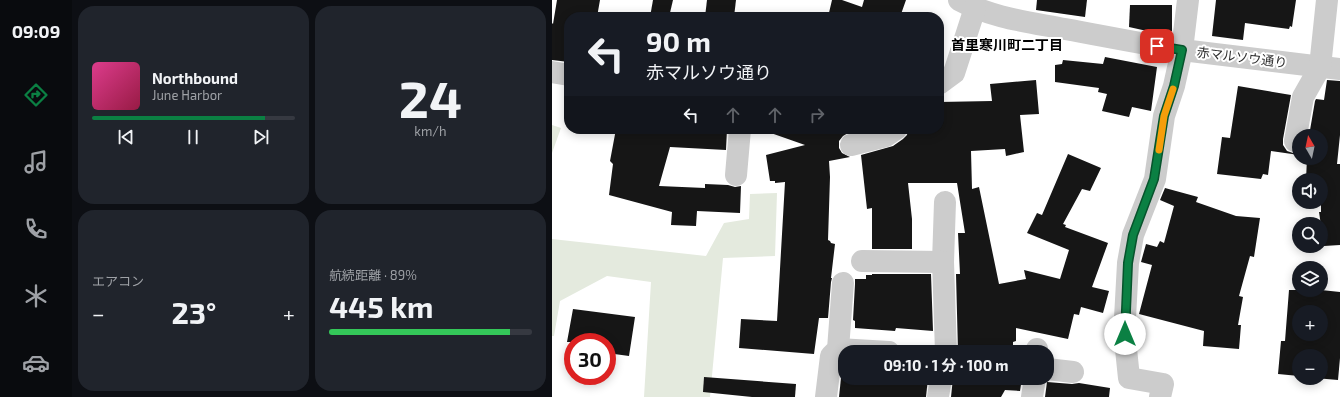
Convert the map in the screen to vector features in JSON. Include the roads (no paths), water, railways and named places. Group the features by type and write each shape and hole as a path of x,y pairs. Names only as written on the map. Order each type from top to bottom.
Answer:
{"street":[{"path":"1160,397 1163,384 1129,378 1125,318 1128,263 1133,235 1154,179 1164,116 1174,86 1182,50 1188,0"},
{"path":"1298,129 1303,97 1330,68 1327,0"},
{"path":"944,80 954,73 967,4"},
{"name":"赤マルソウ通り","path":"967,4 1015,20 1182,50 1330,68"},
{"path":"552,72 564,74"},
{"path":"736,175 740,134"},
{"path":"852,145 889,134"},
{"path":"945,202 944,262 946,345"},
{"path":"862,261 944,262"},
{"path":"838,345 843,284"},
{"path":"826,397 832,356 838,349"},
{"path":"1054,370 1073,372"},
{"path":"938,397 940,385"},
{"path":"1032,397 1034,385"}],"district":[{"name":"首里寒川町二丁目","path":"1007,45"}]}
